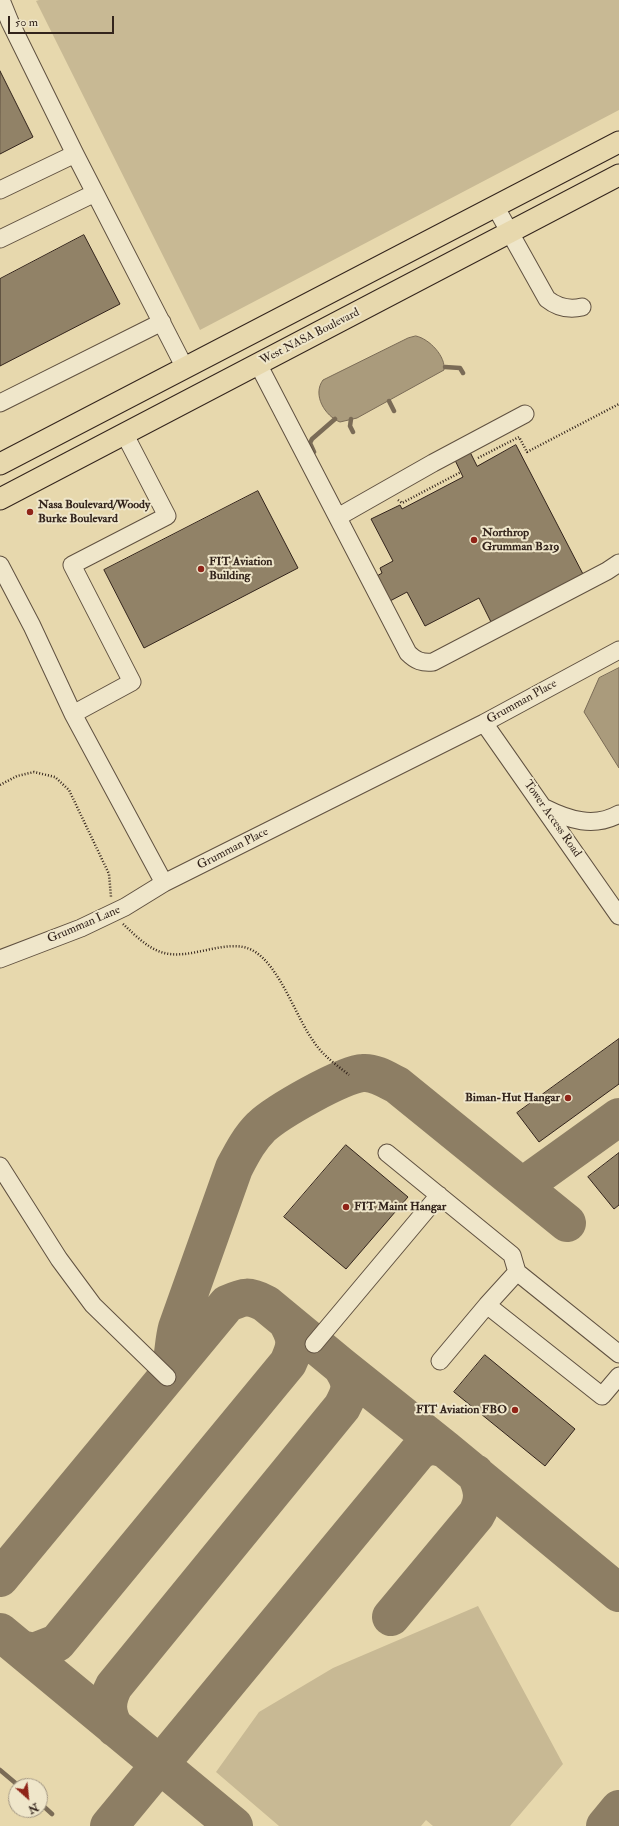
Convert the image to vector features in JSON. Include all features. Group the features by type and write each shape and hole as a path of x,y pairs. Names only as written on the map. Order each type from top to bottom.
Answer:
{"main road":[{"path":"0,464 619,142"},
{"name":"West NASA Boulevard","path":"0,498 619,175"}],"street":[{"path":"1,0 5,25 75,154 186,368"},
{"path":"0,190 75,154"},
{"path":"0,238 95,193"},
{"path":"495,206 547,298 554,305 574,309 582,307"},
{"path":"0,403 162,322"},
{"path":"258,364 408,653 418,661 425,663 433,662 613,567"},
{"path":"338,517 433,463 525,414"},
{"path":"73,714 132,682 72,566 167,516 124,433"},
{"path":"0,565 32,626 73,714 164,883"},
{"name":"Grumman Place","path":"164,883 484,723 619,650"},
{"name":"Tower Access Road","path":"484,723 619,916"},
{"path":"544,808 567,819 580,821 594,822 606,820 619,814"},
{"name":"Grumman Lane","path":"0,959 81,928 112,914 164,883"},
{"path":"387,1153 512,1255 517,1272 619,1354"},
{"path":"0,1166 59,1259 93,1306 167,1377"},
{"path":"314,1344 439,1195"},
{"path":"440,1361 517,1272"},
{"path":"487,1305 602,1396 619,1376"}],"path":[{"path":"474,460 519,437 527,452 619,404"},
{"path":"0,785 17,776 34,772 55,776 69,790 109,874 112,914 142,942 162,953 178,954 232,946 250,949 266,959 314,1042 326,1057 350,1075"}],"shaded area":[{"path":"619,0 619,110 200,330 36,1"},
{"path":"416,336 427,341 436,349 440,354 444,365 444,370 357,418 340,422 329,415 320,398 320,386 323,380 408,338"},
{"path":"619,668 619,768 584,712 599,678"},
{"path":"478,1606 563,1764 510,1826 433,1826 426,1820 421,1826 279,1826 216,1772 259,1712 333,1668"}],"building":[{"path":"0,71 33,137 0,154"},
{"path":"84,235 120,304 0,366 0,279"},
{"name":"Northrop Grumman B219","path":"516,445 584,576 492,624 479,598 425,626 407,592 390,601 377,576 382,573 380,568 393,561 371,519 400,505 402,509 463,477 454,458 469,450 477,466"},
{"name":"FIT Aviation Building","path":"258,491 298,568 144,648 104,570"},
{"name":"Biman-Hut Hangar","path":"619,1039 619,1084 539,1142 517,1113"},
{"name":"FIT Maint Hangar","path":"346,1145 408,1197 346,1269 284,1217"},
{"path":"619,1153 619,1205 614,1209 588,1177"},
{"name":"FIT Aviation FBO","path":"485,1355 575,1429 545,1466 454,1392"}],"waterway":[{"path":"445,367 460,368 463,373"},
{"path":"389,401 394,411"},
{"path":"314,452 310,443 312,439 335,419"},
{"path":"351,419 350,426 353,432"},
{"path":"0,1770 10,1778"},
{"path":"48,1810 52,1814"}],"taxiway":[{"path":"169,1372 177,1328 234,1168 246,1146 261,1127 281,1112 310,1095 354,1075 363,1073 372,1074 397,1085 567,1223"},
{"path":"523,1186 619,1117"},
{"path":"0,1578 227,1304 238,1299 251,1298 266,1304 619,1593"},
{"path":"21,1649 34,1652 57,1643 288,1363 293,1352 294,1338 287,1322"},
{"path":"115,1728 112,1723 108,1707 111,1691 114,1686 342,1407 348,1395 349,1382 341,1366"},
{"path":"109,1826 418,1452 431,1446 445,1449"},
{"path":"391,1617 479,1510 482,1494 480,1484 475,1473"},
{"path":"0,1632 234,1826"},
{"path":"605,1826 619,1809"}],"place":[{"name":"Nasa Boulevard/Woody Burke Boulevard","path":"30,512"},
{"name":"Northrop Grumman B219","path":"474,540"},
{"name":"FIT Aviation Building","path":"201,569"},
{"name":"Biman-Hut Hangar","path":"568,1098"},
{"name":"FIT Maint Hangar","path":"346,1207"},
{"name":"FIT Aviation FBO","path":"515,1410"}]}
